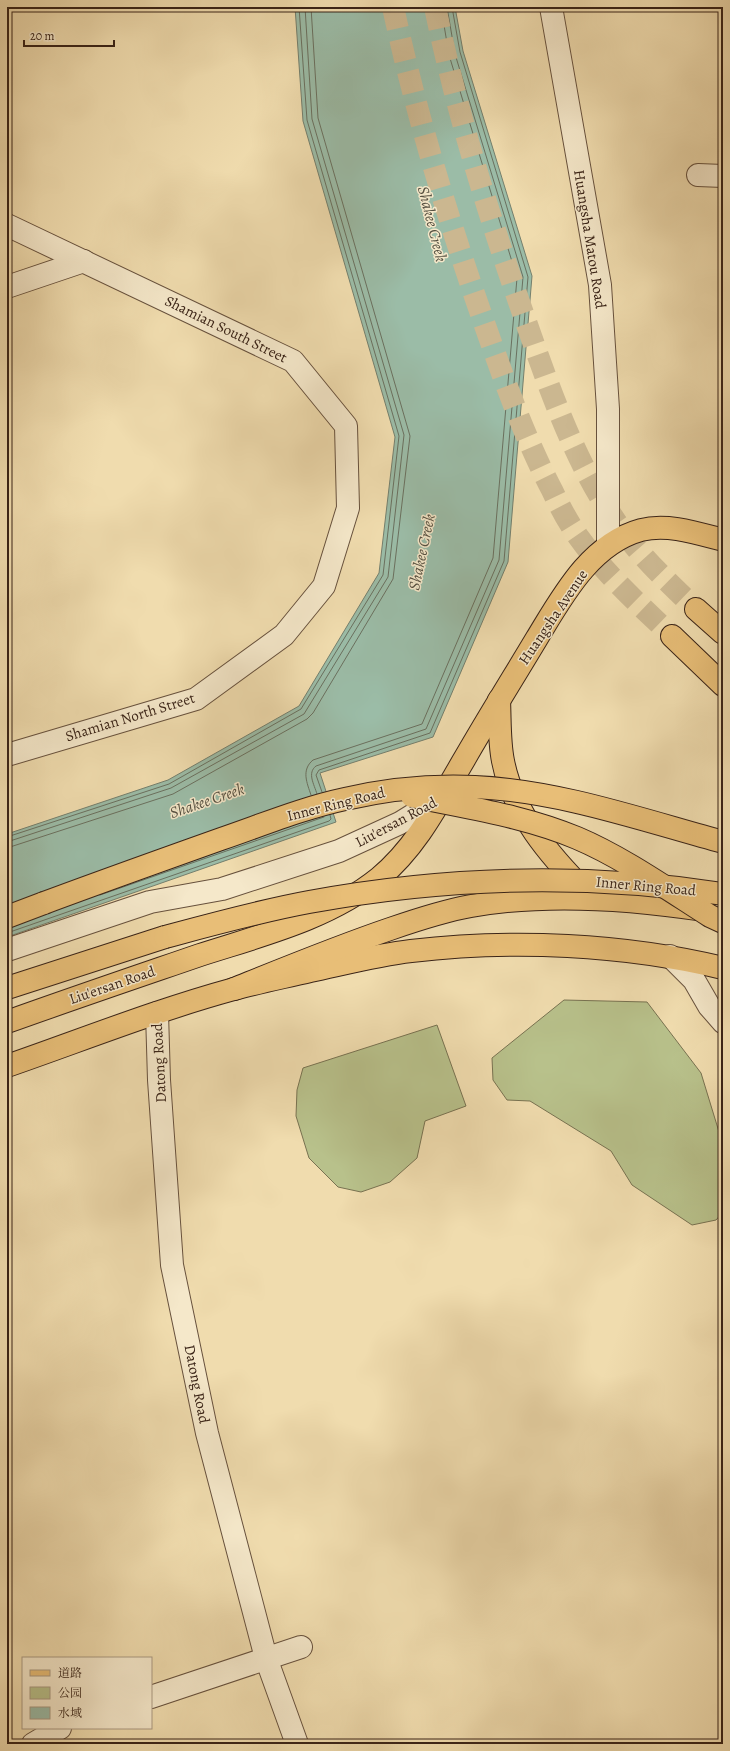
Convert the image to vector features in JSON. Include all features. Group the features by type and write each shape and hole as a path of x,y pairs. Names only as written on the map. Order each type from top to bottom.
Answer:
{"main road":[{"name":"Huangsha Avenue","path":"442,797 499,700 558,605 585,568 608,545 640,530 660,528 694,532 723,540"},
{"path":"696,609 723,633"},
{"path":"672,636 723,685"},
{"path":"499,700 503,762 515,798 537,836 594,900"},
{"name":"Inner Ring Road","path":"7,917 146,865 292,814 344,799 386,791 432,787 475,787 535,794 616,812 723,842"},
{"path":"386,791 527,820 578,838 610,854 710,916 723,922"},
{"name":"Liu'ersan Road","path":"7,1022 87,993 291,925 341,902 380,877 405,853 419,836 442,797"},
{"name":"Inner Ring Road","path":"7,988 165,937 254,914 308,902 362,893 454,883 577,881 647,884 723,894"},
{"path":"7,1066 157,1013 234,989 367,936 449,910 493,903 557,899 640,902 723,912"},
{"path":"234,989 380,956 450,947 535,945 590,948 670,956 723,968"}],"street":[{"name":"Huangsha Matou Road","path":"551,7 600,285 608,408 608,545"},
{"path":"698,175 723,176"},
{"name":"Shamian South Street","path":"7,225 293,361 346,426 348,508 324,586 284,635"},
{"path":"7,288 84,261"},
{"name":"Shamian North Street","path":"7,755 196,699 284,635"},
{"name":"Liu'ersan Road","path":"7,950 150,902 222,889 339,851 400,823 442,797"},
{"path":"670,956 694,980 709,1006 723,1022"},
{"name":"Datong Road","path":"157,1013 159,1080 172,1265 207,1433 266,1658 297,1744"},
{"path":"152,1697 300,1647"},
{"path":"33,1744 58,1729"}],"green space":[{"path":"564,1000 647,1002 701,1073 723,1145 723,1212 716,1220 692,1225 632,1185 611,1151 530,1101 507,1100 493,1080 492,1058"},
{"path":"437,1025 466,1106 425,1121 417,1158 390,1182 361,1192 338,1187 309,1158 296,1116 297,1090 303,1068"}],"water":[{"name":"Shakee Creek","path":"295,7 455,7 463,51 532,276 508,562 433,737 320,773 336,822 7,937 7,834 168,780 299,706 379,573 395,437 303,121"}],"tunnel":[{"path":"393,7 425,136 450,221 499,366 535,455 561,509 580,539 612,577 672,636"},
{"path":"435,7 453,86 487,203 534,346 565,426 589,477 619,526 646,559 696,609"}]}
